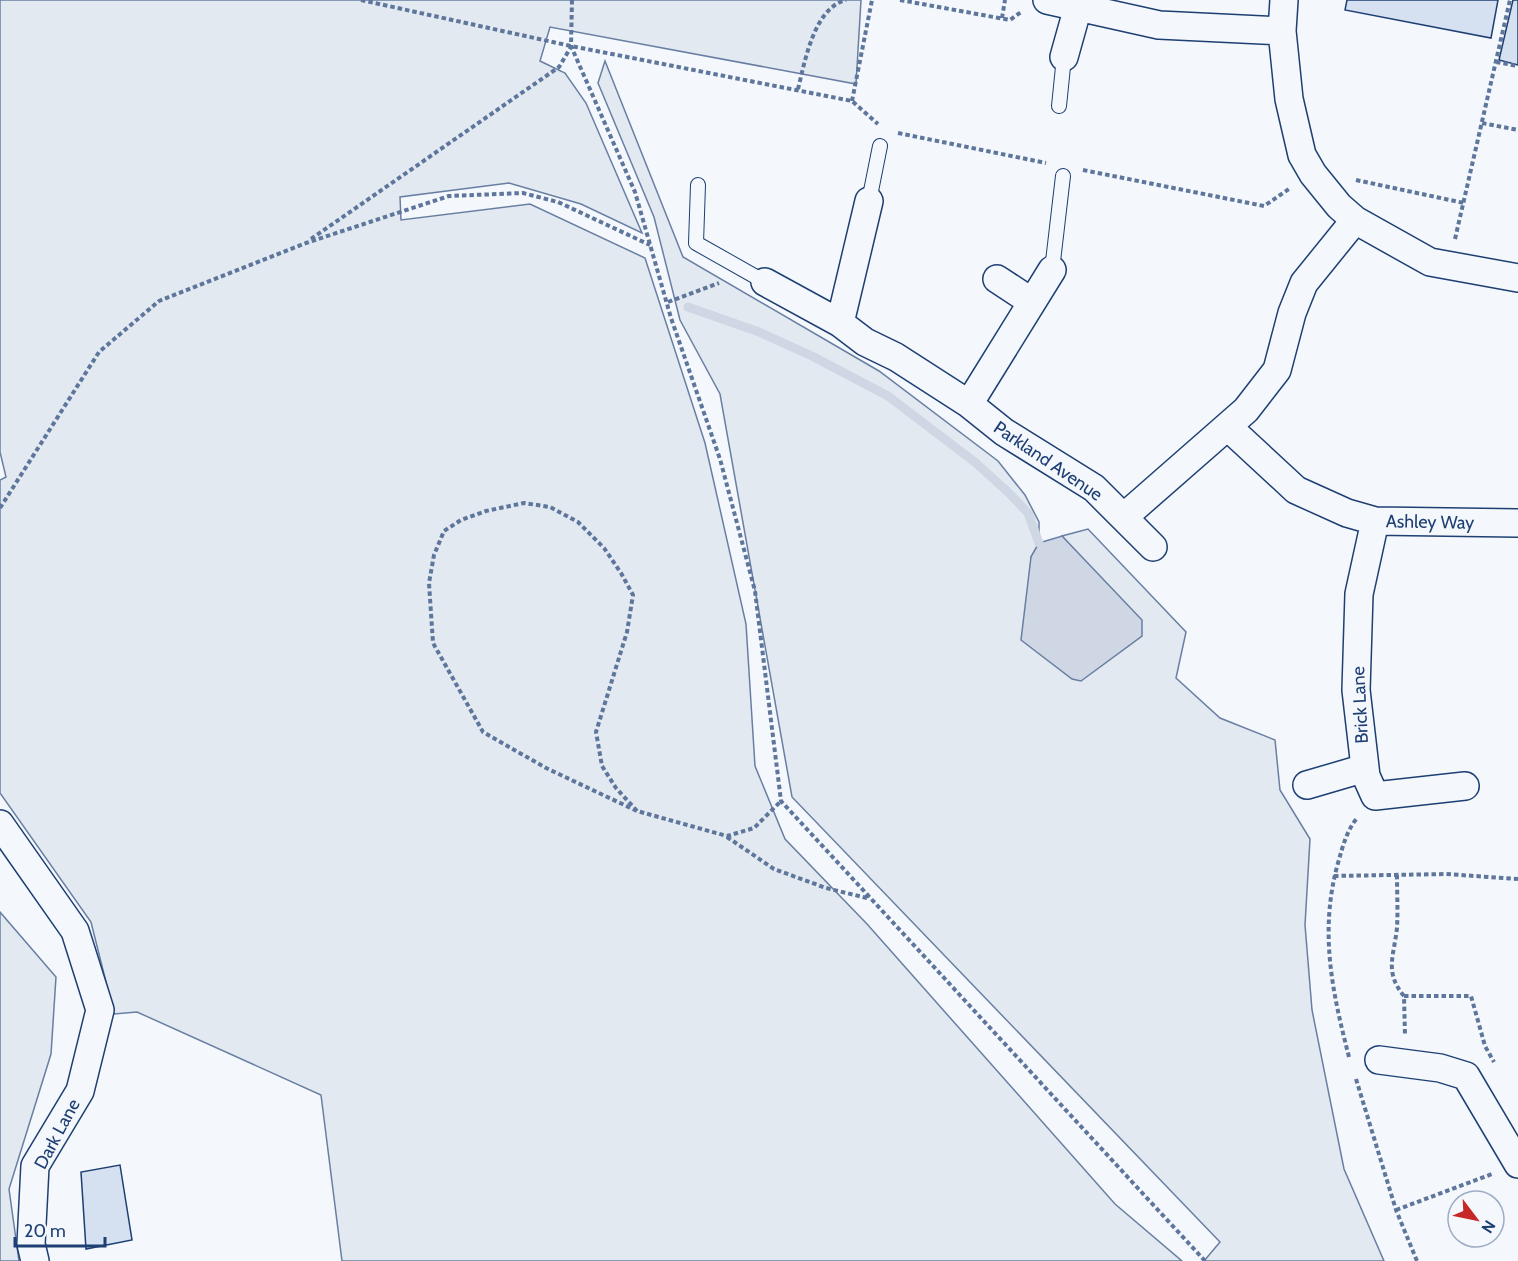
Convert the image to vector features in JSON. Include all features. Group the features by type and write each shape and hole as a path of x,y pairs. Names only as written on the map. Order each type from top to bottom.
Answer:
{"street":[{"path":"1284,0 1282,31 1289,99 1302,155 1322,185 1355,220 1430,262 1518,278"},
{"path":"1038,3 1078,7 1159,25 1282,31"},
{"path":"1064,57 1078,7"},
{"path":"840,323 869,201"},
{"path":"1125,516 1246,410 1277,370 1292,313 1304,283 1355,220"},
{"path":"969,404 1052,270"},
{"path":"997,279 1032,302"},
{"name":"Parkland Avenue","path":"765,282 840,323 865,342 896,357 969,404 1004,432 1094,488 1125,516 1153,547"},
{"name":"Ashley Way","path":"1228,427 1296,490 1375,521 1518,523"},
{"name":"Brick Lane","path":"1375,521 1359,594 1356,690 1365,768 1375,796"},
{"path":"1307,785 1365,768"},
{"path":"1375,796 1465,786"},
{"name":"Dark Lane","path":"0,824 75,930 100,1010 80,1091 35,1166 31,1244 34,1261"},
{"path":"1378,1060 1440,1068 1466,1076 1507,1168"}],"lane":[{"path":"1059,106 1064,57"},
{"path":"869,201 880,146"},
{"path":"1052,270 1063,176"},
{"path":"698,185 696,243 765,282"}],"path":[{"path":"361,0 571,46 852,101 872,0"},
{"path":"572,0 571,46 635,192 668,302 720,459 755,591 781,801 868,899 932,964 1205,1261"},
{"path":"798,89 812,40 824,15 846,0"},
{"path":"900,0 1010,20 1038,3"},
{"path":"1002,18 1005,0"},
{"path":"1449,266 1510,0"},
{"path":"306,243 559,67 571,46"},
{"path":"1496,62 1518,66"},
{"path":"1482,123 1518,130"},
{"path":"1322,185 1342,177 1464,203"},
{"path":"0,508 99,352 159,301 306,243 448,195 523,193 558,202 651,245"},
{"path":"668,302 717,283 765,282"},
{"path":"638,811 615,788 602,766 596,732 627,632 633,595 604,548 578,522 550,507 524,503 486,511 461,520 444,531 434,555 429,583 434,643 483,732 546,768 638,811 727,836 774,869 826,888 868,899"},
{"path":"1350,1058 1336,1008 1327,932 1334,876 1347,831 1375,796"},
{"path":"727,836 754,828 781,801"},
{"path":"1334,876 1446,874 1518,879"},
{"path":"1397,875 1396,929 1391,961 1395,984 1404,996 1405,1064"},
{"path":"1404,996 1471,996 1485,1046 1495,1064"},
{"path":"1353,1069 1396,1210 1417,1261"},
{"path":"1396,1210 1507,1168"}],"shaded area":[{"path":"0,0 861,0 856,84 550,27 540,61 565,73 586,103 642,233 581,204 509,183 400,197 401,220 530,204 645,258 705,443 746,624 755,766 785,839 867,924 1115,1204 1182,1261 342,1261 321,1095 137,1012 114,1014 91,922 0,793 0,480 6,477 0,452"},
{"path":"605,61 683,257 879,371 998,461 1025,495 1039,522 1039,543 1031,557 1086,563 1062,536 1088,529 1186,632 1176,678 1220,718 1275,740 1280,790 1310,839 1305,925 1312,1010 1344,1169 1384,1261 1204,1261 1220,1242 792,797 720,394 680,320 654,217 598,83"},
{"path":"1062,536 1142,620 1142,636 1081,681 1072,679 1021,640 1031,557 1039,543"},
{"path":"0,912 56,977 51,1054 9,1189 19,1261 0,1261"}],"building":[{"path":"1347,0 1498,0 1491,38 1345,10"},
{"path":"1513,0 1518,0 1518,65 1499,60"},
{"path":"120,1165 132,1240 86,1249 81,1172"}],"waterway":[{"path":"688,307 759,332 812,356 888,396 976,463 1009,493 1028,513 1039,543"}]}
